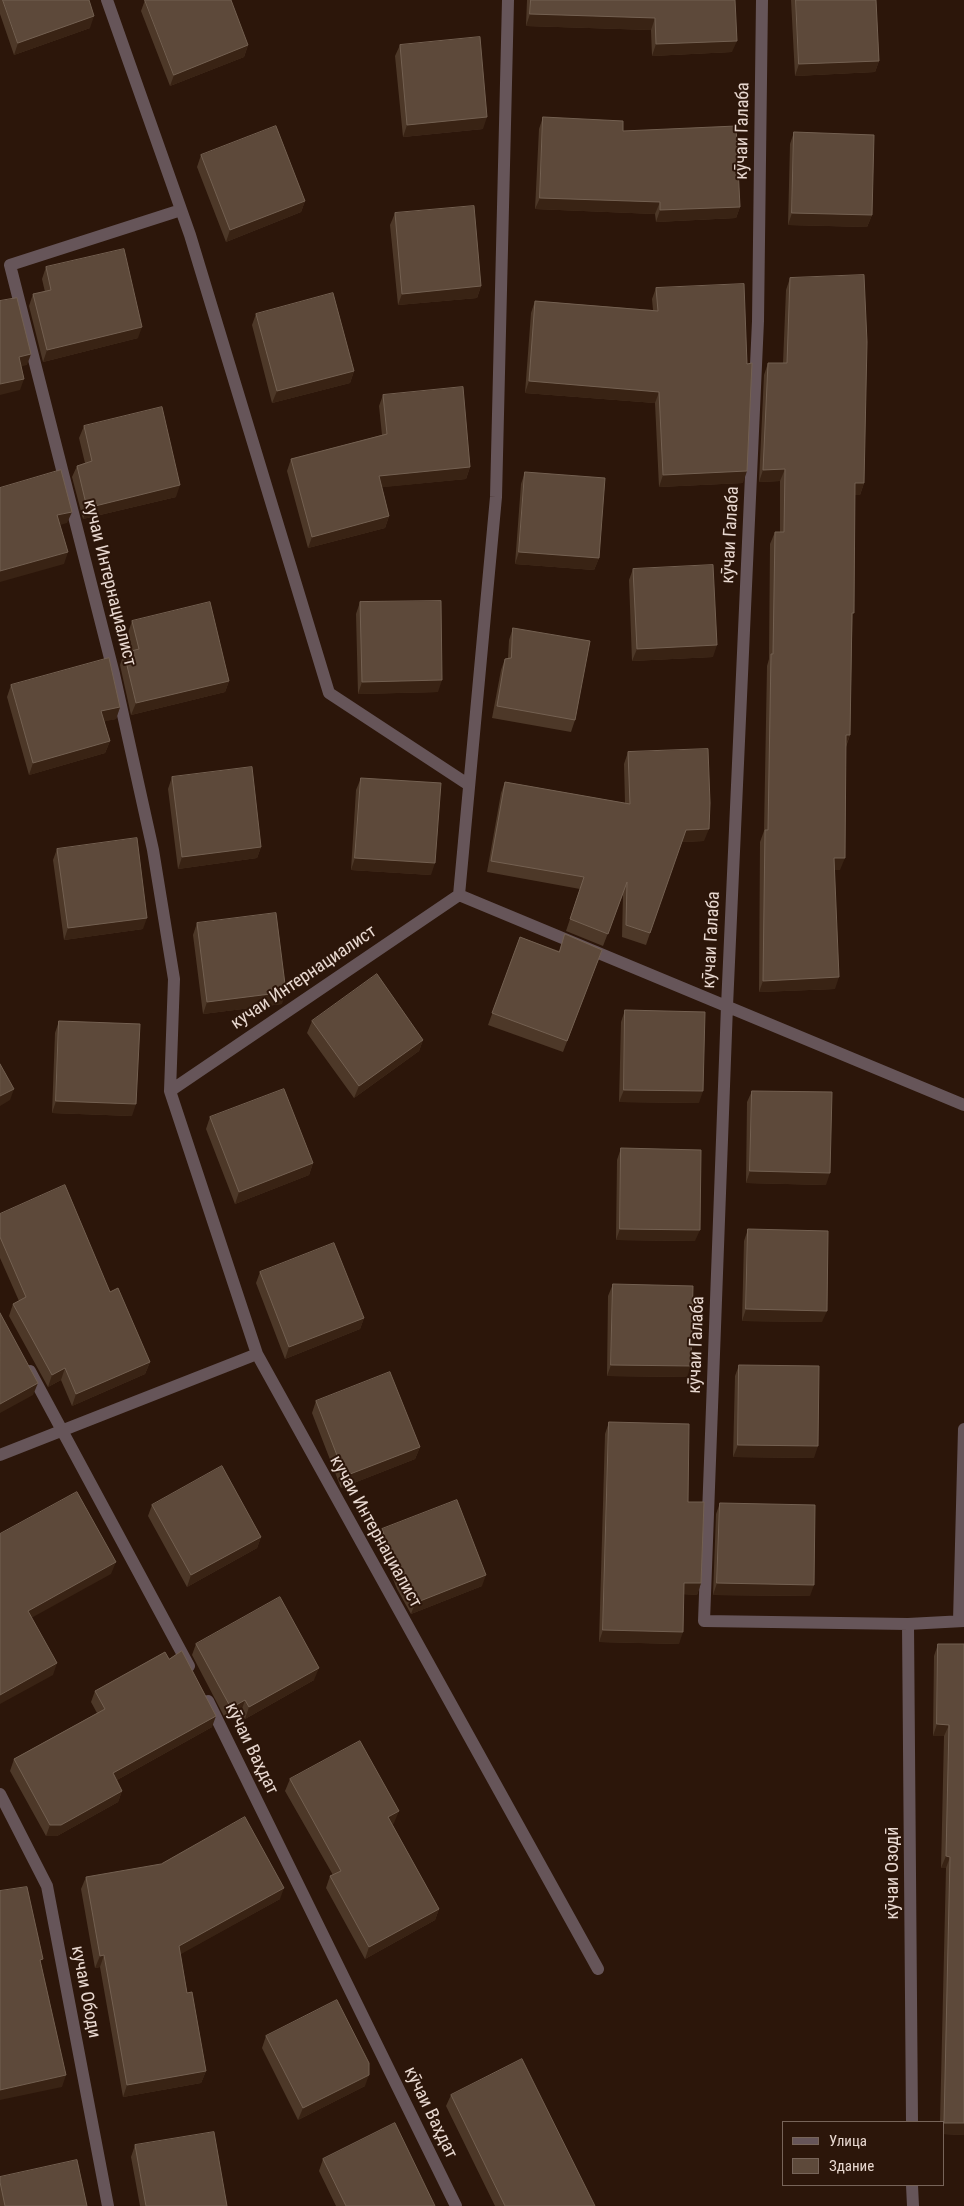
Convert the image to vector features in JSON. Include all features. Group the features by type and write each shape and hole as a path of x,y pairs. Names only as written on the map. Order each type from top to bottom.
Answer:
{"street":[{"path":"107,0 181,210 329,693 469,785"},
{"path":"508,0 496,497 459,895 964,1105"},
{"name":"кӯчаи Галаба","path":"762,0 758,320 727,1006 704,1621 908,1624 961,1621"},
{"name":"кучаи Интернациалист","path":"181,210 10,265 114,674 154,850 174,979 170,1091 257,1354 598,1969"},
{"name":"кучаи Интернациалист","path":"170,1091 459,895"},
{"path":"0,1455 257,1354"},
{"path":"22,1358 194,1676"},
{"path":"961,1621 964,1429"},
{"name":"кӯчаи Озодӣ","path":"908,1624 912,2121"},
{"name":"кӯчаи Ваҳдат","path":"204,1694 456,2206"},
{"name":"кучаи Ободи","path":"0,1794 48,1886 108,2206"},
{"path":"912,2186 913,2206"}],"building":[{"path":"3,0 89,0 94,16 18,43"},
{"path":"145,0 231,0 248,45 174,75"},
{"path":"531,0 735,0 737,41 656,44 655,18 530,14"},
{"path":"796,0 876,0 879,61 799,64"},
{"path":"480,37 487,117 407,125 400,45"},
{"path":"543,117 623,121 623,131 736,126 740,207 660,210 660,202 540,198"},
{"path":"276,126 305,201 230,230 201,155"},
{"path":"794,132 874,135 872,215 792,213"},
{"path":"474,206 481,286 402,294 395,213"},
{"path":"124,249 142,327 47,350 33,294 51,290 46,267"},
{"path":"864,275 867,342 864,483 855,483 854,613 852,613 850,735 846,735 845,858 834,858 839,977 763,981 765,830 768,830 775,532 784,532 785,469 763,470 768,363 787,363 790,278"},
{"path":"744,284 747,364 752,363 747,471 663,475 659,392 529,381 535,301 658,311 656,288"},
{"path":"333,293 354,371 277,391 256,314"},
{"path":"17,298 31,354 19,357 24,379 0,384 0,301"},
{"path":"463,387 470,467 379,476 389,516 312,537 291,459 387,434 383,395"},
{"path":"162,407 180,485 87,508 77,466 92,461 84,426"},
{"path":"61,470 72,512 57,515 68,552 0,571 0,488"},
{"path":"525,472 605,478 599,558 519,552"},
{"path":"713,565 717,645 637,649 633,569"},
{"path":"441,601 442,680 362,682 360,602"},
{"path":"210,602 229,681 136,703 124,653 139,649 132,621"},
{"path":"513,628 590,641 575,720 497,706 505,659 511,658"},
{"path":"109,658 120,707 101,711 110,741 33,763 11,685"},
{"path":"708,749 709,829 686,830 650,933 626,925 627,882 608,934 570,919 584,877 491,861 505,782 630,804 628,752"},
{"path":"252,767 261,847 182,857 172,777"},
{"path":"361,778 441,783 435,863 355,858"},
{"path":"137,838 147,918 68,928 57,849"},
{"path":"276,913 286,992 207,1002 197,923"},
{"path":"565,934 602,950 567,1041 492,1013 520,937 559,952"},
{"path":"377,974 423,1040 359,1086 312,1021"},
{"path":"625,1010 705,1012 703,1091 624,1090"},
{"path":"59,1021 140,1024 136,1104 56,1101"},
{"path":"0,1064 14,1089 0,1096"},
{"path":"284,1089 313,1163 239,1192 210,1117"},
{"path":"752,1091 832,1092 830,1173 750,1171"},
{"path":"621,1148 701,1150 700,1230 620,1229"},
{"path":"65,1185 110,1292 118,1288 150,1362 76,1394 65,1368 52,1375 13,1304 26,1297 0,1237 0,1214"},
{"path":"748,1229 828,1231 827,1311 746,1309"},
{"path":"334,1243 364,1318 289,1347 260,1272"},
{"path":"613,1284 693,1286 691,1366 611,1365"},
{"path":"0,1313 38,1383 0,1404"},
{"path":"739,1365 819,1366 818,1446 738,1445"},
{"path":"390,1372 420,1447 345,1476 316,1401"},
{"path":"609,1422 689,1424 688,1502 704,1502 701,1583 684,1583 683,1632 603,1630"},
{"path":"222,1466 261,1537 191,1575 152,1505"},
{"path":"77,1492 116,1562 28,1611 57,1663 0,1695 0,1534"},
{"path":"457,1500 486,1575 415,1603 401,1577 382,1529"},
{"path":"720,1503 815,1505 814,1585 717,1583"},
{"path":"280,1597 319,1668 249,1707 245,1700 231,1708 196,1644"},
{"path":"938,1644 964,1644 964,2123 944,2123 950,1857 946,1856 949,1725 937,1724"},
{"path":"182,1651 216,1716 113,1773 122,1791 61,1825 50,1825 14,1759 105,1709 95,1691 165,1652 169,1659"},
{"path":"360,1741 399,1811 388,1817 439,1909 369,1947 330,1876 341,1871 290,1779"},
{"path":"245,1817 284,1888 179,1946 187,1993 192,1992 206,2071 127,2085 104,1955 100,1956 86,1877 161,1864"},
{"path":"27,1887 43,1959 40,1960 66,2075 0,2090 0,1891"},
{"path":"337,2000 369,2063 369,2075 303,2108 266,2036"},
{"path":"522,2059 595,2206 505,2206 451,2095"},
{"path":"395,2123 435,2206 346,2206 323,2159"},
{"path":"214,2132 227,2206 146,2206 135,2145"},
{"path":"77,2160 87,2206 5,2206 0,2177"}]}
